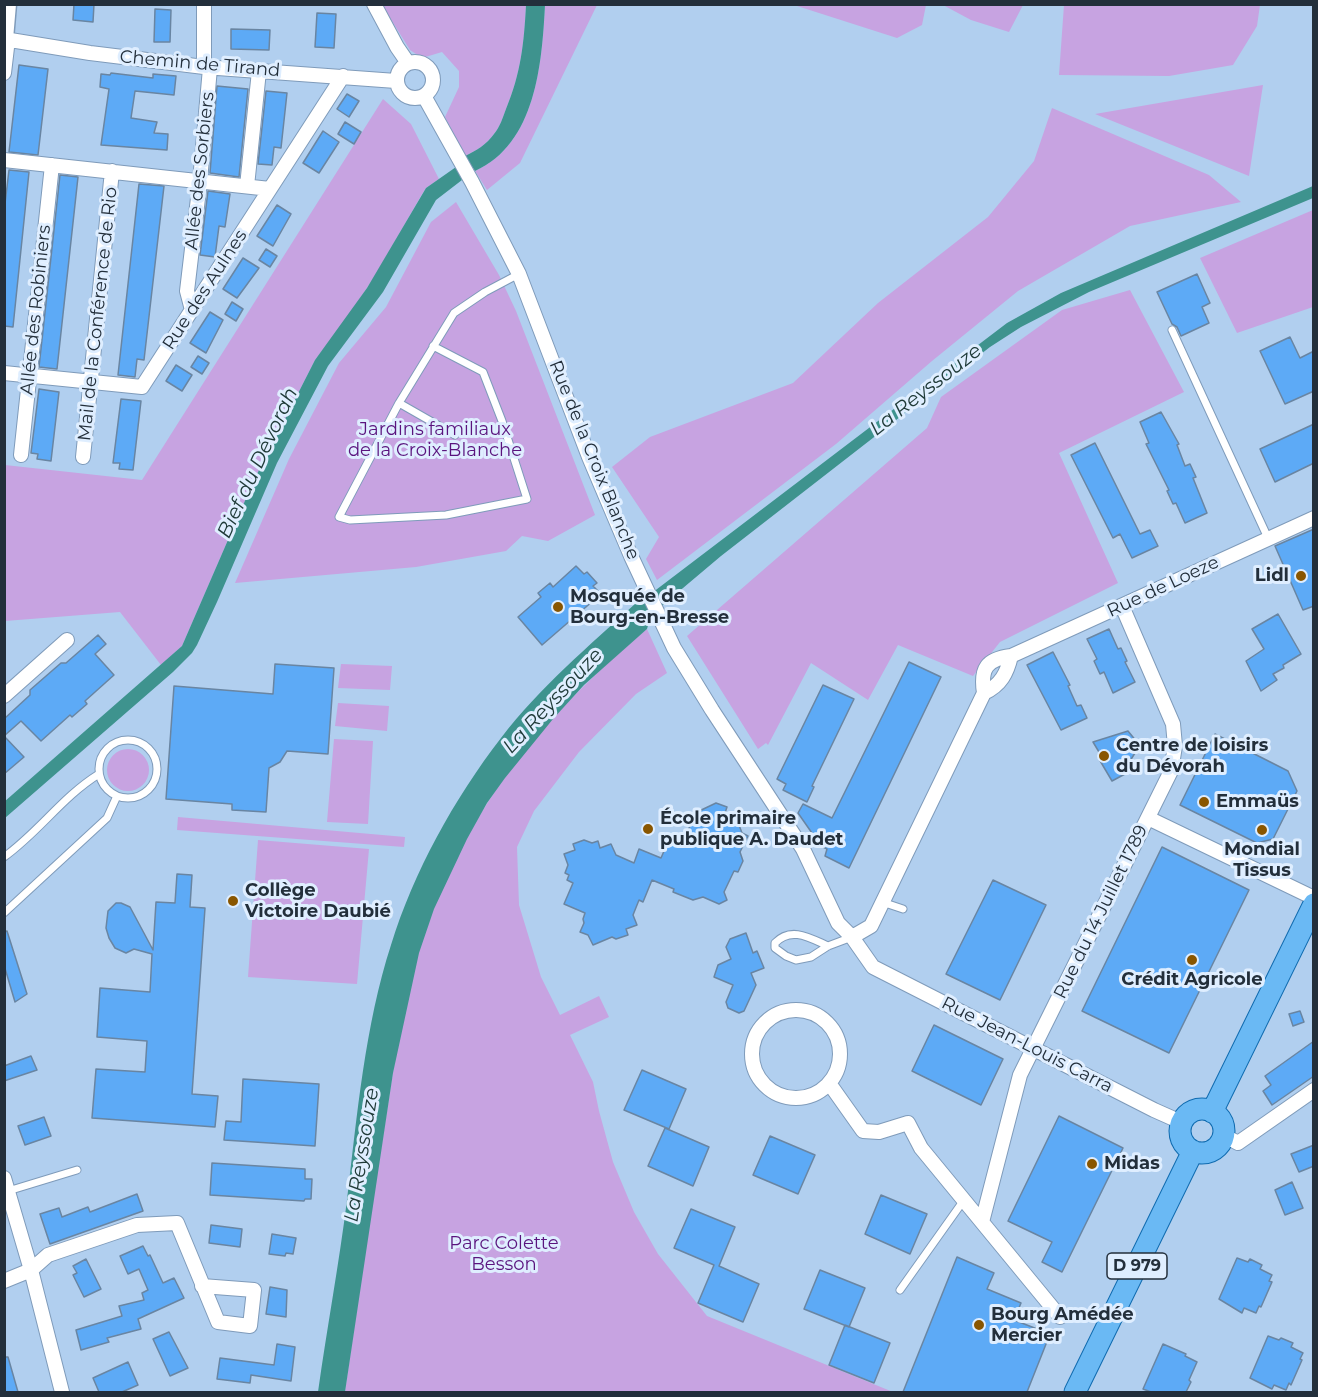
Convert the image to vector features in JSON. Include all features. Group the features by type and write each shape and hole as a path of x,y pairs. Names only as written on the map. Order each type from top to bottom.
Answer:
{"main road":[{"path":"1212,1112 1313,909"},
{"path":"1205,1109 1212,1112 1222,1122 1221,1141 1212,1150 1199,1153 1193,1151 1180,1136 1181,1122 1191,1111 1205,1109"},
{"name":"D 979","path":"1075,1392 1193,1151"}],"street":[{"path":"4,74 11,4"},
{"name":"Allée des Sorbiers","path":"192,310 187,291 200,182 207,68 204,4"},
{"path":"374,4 408,63"},
{"name":"Chemin de Tirand","path":"6,39 90,54 207,68 396,81"},
{"path":"408,63 421,63 433,75 432,88 418,99 406,97 397,87 398,72 408,63"},
{"path":"247,186 259,71"},
{"name":"Rue des Aulnes","path":"4,373 142,387 343,76"},
{"name":"Rue de la Croix Blanche","path":"424,96 472,182 519,274 589,457 631,556 674,648 803,849 838,923 852,937 873,967"},
{"path":"4,160 270,189"},
{"name":"Allée des Robiniers","path":"21,455 52,165"},
{"name":"Mail de la Conférence de Rio","path":"83,457 112,171"},
{"name":"Rue de Loeze","path":"984,693 982,680 991,661 999,657 1011,656 1314,518"},
{"name":"Rue du 14 Juillet 1789","path":"982,1222 1020,1076 1171,771 1175,746 1173,724 1122,606"},
{"path":"4,696 67,640"},
{"name":"Rue de Loeze","path":"852,937 871,926 984,693 999,684 1011,656"},
{"path":"1148,818 1313,909"},
{"name":"Rue Jean-Louis Carra","path":"873,967 1181,1122"},
{"path":"796,1011 815,1015 826,1022 834,1033 839,1052 836,1071 829,1083 812,1095 790,1098 776,1094 765,1086 756,1074 752,1060 757,1033 766,1022 776,1015 796,1011"},
{"path":"829,1083 863,1131 879,1132 908,1123 921,1148 1060,1317"},
{"path":"1223,1135 1238,1143 1314,1090"},
{"path":"6,1184 62,1392"},
{"path":"4,1281 31,1270 48,1255 137,1225 177,1223 202,1286"}],"lane":[{"path":"433,346 483,372 527,499 446,514 350,520 339,517 399,403 433,346 454,313 485,292 519,274"},
{"path":"1172,330 1268,538"},
{"path":"399,403 454,435"},
{"path":"135,741 144,745 155,760 157,769 151,787 135,798 117,796 108,791 99,774 102,755 116,742 135,741"},
{"path":"4,857 17,848 79,787 99,774"},
{"path":"4,913 107,818 117,796"},
{"path":"882,902 903,909"},
{"path":"828,946 802,934 793,933 781,937 775,943 775,948 796,960 811,957 828,946 852,937"},
{"path":"6,1184 77,1170"},
{"path":"900,1290 964,1200"}],"green space":[{"path":"1064,4 1260,5 1257,26 1233,65 1169,76 1059,75"},
{"path":"382,5 526,5 521,58 511,96 496,131 477,149 465,156 445,117 459,87 459,71 442,52 422,58 410,50"},
{"path":"545,5 597,5 520,163 487,190 475,171 495,158 511,142 523,122 538,76"},
{"path":"794,5 926,5 922,25 897,38"},
{"path":"943,5 1023,5 1009,32 971,20"},
{"path":"1263,85 1249,176 1095,114"},
{"path":"383,99 411,124 439,179 426,188 376,274 346,320 315,360 254,480 182,646 161,665 120,612 5,621 5,465 142,480"},
{"path":"1052,108 1209,175 1241,202 1130,226 1018,291 836,444 657,580 646,559 659,537 612,467 650,437 793,383 878,303 988,217 1034,161"},
{"name":"Jardins familiaux de la Croix-Blanche","path":"456,202 499,275 516,311 595,515 548,541 522,536 506,551 416,567 235,583 289,459 339,363 386,307 431,222"},
{"path":"1313,210 1313,307 1237,333 1200,258"},
{"path":"1130,290 1184,392 1059,453 1118,583 1000,642 973,676 898,645 868,700 811,663 768,745 766,743 758,749 687,636 927,428 941,397 1062,310"},
{"name":"Parc Colette Besson","path":"647,629 667,673 636,694 579,752 534,811 517,847 519,905 541,977 560,1015 599,996 609,1017 570,1035 593,1082 613,1162 634,1212 658,1254 707,1316 893,1392 345,1392 398,1043 407,996 432,912 467,837 488,802 523,754 541,731 582,688"},
{"path":"341,664 392,666 390,690 338,688"},
{"path":"338,703 389,706 387,731 335,726"},
{"path":"334,739 373,741 368,824 327,822"},
{"path":"128,749 143,755 149,770 143,785 128,791 113,785 107,770 113,755"},
{"path":"178,817 405,837 404,847 177,830"},
{"path":"258,840 369,849 357,984 248,977"}],"water":[{"path":"526,5 545,5 538,76 532,100 511,142 495,158 475,171 465,156 488,141 502,119 518,70 523,45"},
{"path":"456,167 462,180 436,200 383,292 328,366 277,463 217,602 192,653 5,818 4,802 182,646 254,480 315,360 367,288 426,188"},
{"name":"La Reyssouze","path":"1313,186 1313,198 1089,292 1021,327 990,347 721,556 651,615 647,629 584,685 553,719 487,803 434,909 419,953 393,1073 345,1392 318,1392 344,1224 358,1103 368,1039 382,975 400,917 437,837 467,786 516,719 566,668 636,603 1007,323 1061,293"}],"building":[{"path":"74,4 94,4 93,22 73,20"},
{"path":"155,9 171,10 170,42 154,42"},
{"path":"317,13 336,14 334,48 315,47"},
{"path":"231,29 270,30 269,50 231,49"},
{"path":"19,65 48,69 38,155 9,152"},
{"path":"111,73 153,78 153,74 176,76 174,95 135,91 131,118 157,122 154,133 168,134 167,150 101,145 109,89 100,87 101,74 110,75"},
{"path":"217,86 248,89 239,177 210,173"},
{"path":"266,91 287,93 281,148 274,147 272,165 258,164"},
{"path":"347,94 359,101 349,117 337,109"},
{"path":"345,122 361,132 354,144 338,134"},
{"path":"323,131 339,142 319,173 303,163"},
{"path":"9,170 29,172 13,327 4,326 4,212"},
{"path":"60,175 78,177 57,369 39,367"},
{"path":"139,184 164,186 144,360 137,359 135,377 118,375"},
{"path":"208,191 230,194 225,227 219,226 215,257 200,255"},
{"path":"277,205 291,214 273,246 257,236"},
{"path":"266,249 277,256 270,267 259,260"},
{"path":"243,258 259,268 237,298 223,289"},
{"path":"1197,274 1210,303 1202,307 1209,323 1181,336 1177,327 1172,324 1157,292"},
{"path":"232,302 243,309 236,321 225,314"},
{"path":"210,312 223,320 206,353 190,343"},
{"path":"1290,337 1300,358 1314,351 1314,391 1285,404 1260,351"},
{"path":"198,356 209,363 202,374 191,367"},
{"path":"176,365 192,375 182,391 166,381"},
{"path":"39,389 59,392 51,461 37,459 38,454 31,453"},
{"path":"121,399 141,401 133,470 119,469 120,463 113,463"},
{"path":"1161,412 1179,444 1177,445 1185,466 1190,464 1196,477 1193,478 1207,513 1185,523 1176,503 1173,504 1167,491 1169,490 1146,444 1149,443 1140,422"},
{"path":"1314,424 1314,463 1275,482 1260,449"},
{"path":"1095,443 1140,534 1150,530 1158,546 1132,558 1120,534 1113,538 1071,455"},
{"name":"Lidl","path":"1314,529 1314,606 1303,610 1275,546"},
{"name":"Mosquée de Bourg-en-Bresse","path":"576,566 584,574 587,572 597,583 593,586 601,594 542,645 518,617 541,597 538,593 550,583 553,587"},
{"path":"1278,614 1301,654 1273,674 1277,680 1261,691 1246,661 1264,649 1252,629"},
{"path":"1109,629 1118,649 1121,648 1135,682 1113,693 1104,672 1100,674 1094,661 1097,659 1087,639"},
{"path":"98,635 106,644 95,654 114,675 85,701 87,704 72,717 70,715 41,741 21,721 4,736 4,719 30,695 30,690"},
{"path":"1053,652 1070,685 1068,686 1077,706 1081,705 1087,718 1061,730 1027,665"},
{"path":"909,662 941,677 849,868 825,856 827,849 821,846 798,813 803,804 832,818"},
{"path":"275,664 334,668 328,754 287,751 280,762 269,768 266,812 232,810 232,804 166,799 174,686 273,694"},
{"path":"823,685 854,699 812,786 814,787 807,802 783,790 786,784 777,779"},
{"path":"1128,731 1137,742 1135,753 1123,772 1125,774 1112,781 1099,759 1102,757 1093,742"},
{"path":"1215,734 1288,771 1297,791 1273,839 1257,843 1180,805"},
{"path":"4,736 24,757 4,774"},
{"path":"716,803 727,807 725,813 736,817 742,833 748,836 740,852 743,861 738,872 734,871 724,892 727,900 719,904 703,897 693,900 652,880 643,902 639,900 633,915 637,925 626,929 628,935 616,939 612,937 593,945 588,935 580,932 585,913 564,904 573,883 567,880 569,875 565,873 568,865 564,854 575,850 573,844 584,840 592,843 598,841 600,848 611,844 616,855 634,863 639,849 661,858 671,835 684,841 695,813"},
{"path":"1162,847 1249,890 1169,1053 1082,1011"},
{"path":"177,874 192,875 190,907 205,908 192,1094 218,1096 215,1127 92,1118 96,1069 145,1072 147,1041 97,1037 100,988 150,992 152,954 134,949 126,953 115,948 106,928 108,911 116,903 130,907 153,950 156,902 175,903"},
{"path":"993,880 1046,905 1000,1000 946,974"},
{"path":"7,931 27,994 15,1002 4,965 4,932"},
{"path":"746,933 753,953 757,951 764,968 751,973 756,985 744,1011 739,1013 728,1008 726,1002 733,985 714,977 718,965 731,959 726,947 730,939"},
{"path":"1300,1011 1304,1022 1293,1026 1289,1014"},
{"path":"934,1025 1003,1059 981,1105 912,1071"},
{"path":"1314,1041 1314,1076 1272,1105 1263,1091 1271,1085 1265,1076"},
{"path":"31,1056 37,1070 4,1081 4,1066"},
{"path":"642,1070 686,1089 669,1129 624,1110"},
{"path":"243,1079 319,1084 315,1146 224,1140 226,1121 241,1122"},
{"path":"1059,1116 1123,1148 1062,1272 1042,1262 1052,1242 1008,1221"},
{"path":"44,1117 51,1136 25,1145 18,1126"},
{"path":"665,1128 709,1147 693,1186 648,1166"},
{"path":"770,1136 815,1155 798,1194 753,1175"},
{"path":"1314,1145 1314,1166 1299,1172 1291,1154"},
{"path":"212,1163 305,1169 305,1179 312,1179 311,1199 304,1201 210,1195"},
{"path":"1292,1182 1303,1208 1285,1215 1275,1190"},
{"path":"137,1194 143,1211 50,1244 40,1214 59,1208 62,1217 88,1207 90,1212"},
{"path":"881,1195 927,1214 910,1254 865,1234"},
{"path":"691,1209 735,1227 719,1266 759,1284 743,1322 698,1303 714,1265 674,1248"},
{"path":"211,1225 242,1229 240,1247 209,1243"},
{"path":"272,1234 296,1238 293,1254 286,1253 285,1256 269,1254"},
{"path":"143,1246 148,1256 150,1255 163,1283 174,1278 184,1298 138,1319 141,1329 107,1338 109,1342 81,1350 76,1330 122,1316 119,1306 144,1300 142,1293 148,1290 139,1269 128,1274 120,1256"},
{"name":"Bourg Amédée Mercier","path":"957,1257 994,1273 987,1289 1021,1303 1014,1320 1050,1334 1027,1392 903,1392"},
{"path":"1237,1258 1248,1262 1250,1259 1262,1265 1260,1269 1272,1275 1269,1281 1272,1282 1256,1313 1244,1308 1242,1313 1219,1299"},
{"path":"86,1259 101,1289 84,1297 73,1275 77,1273 73,1266"},
{"path":"820,1270 865,1288 849,1327 804,1309"},
{"path":"270,1287 287,1290 286,1317 266,1314"},
{"path":"845,1325 890,1343 874,1383 829,1365"},
{"path":"169,1332 188,1368 170,1376 153,1339"},
{"path":"1268,1336 1293,1343 1291,1347 1303,1353 1291,1385 1289,1383 1286,1390 1274,1385 1272,1389 1250,1378"},
{"path":"277,1344 295,1347 291,1381 251,1375 250,1383 217,1379 220,1358 274,1365"},
{"path":"1163,1344 1186,1354 1185,1356 1197,1362 1186,1392 1151,1392 1143,1389"},
{"path":"4,1357 8,1357 18,1392 4,1392"},
{"path":"128,1362 138,1385 122,1392 99,1392 93,1378"}],"place":[{"name":"Lidl","path":"1301,576"},
{"name":"Mosquée de Bourg-en-Bresse","path":"558,607"},
{"name":"Centre de loisirs du Dévorah","path":"1104,756"},
{"name":"Emmaüs","path":"1204,802"},
{"name":"École primaire publique A. Daudet","path":"648,829"},
{"name":"Mondial Tissus","path":"1262,830"},
{"name":"Collège Victoire Daubié","path":"233,901"},
{"name":"Crédit Agricole","path":"1192,960"},
{"name":"Midas","path":"1092,1164"},
{"name":"Bourg Amédée Mercier","path":"979,1325"}],"water label":[{"name":"Bief du Dévorah","path":"258,463"}]}
